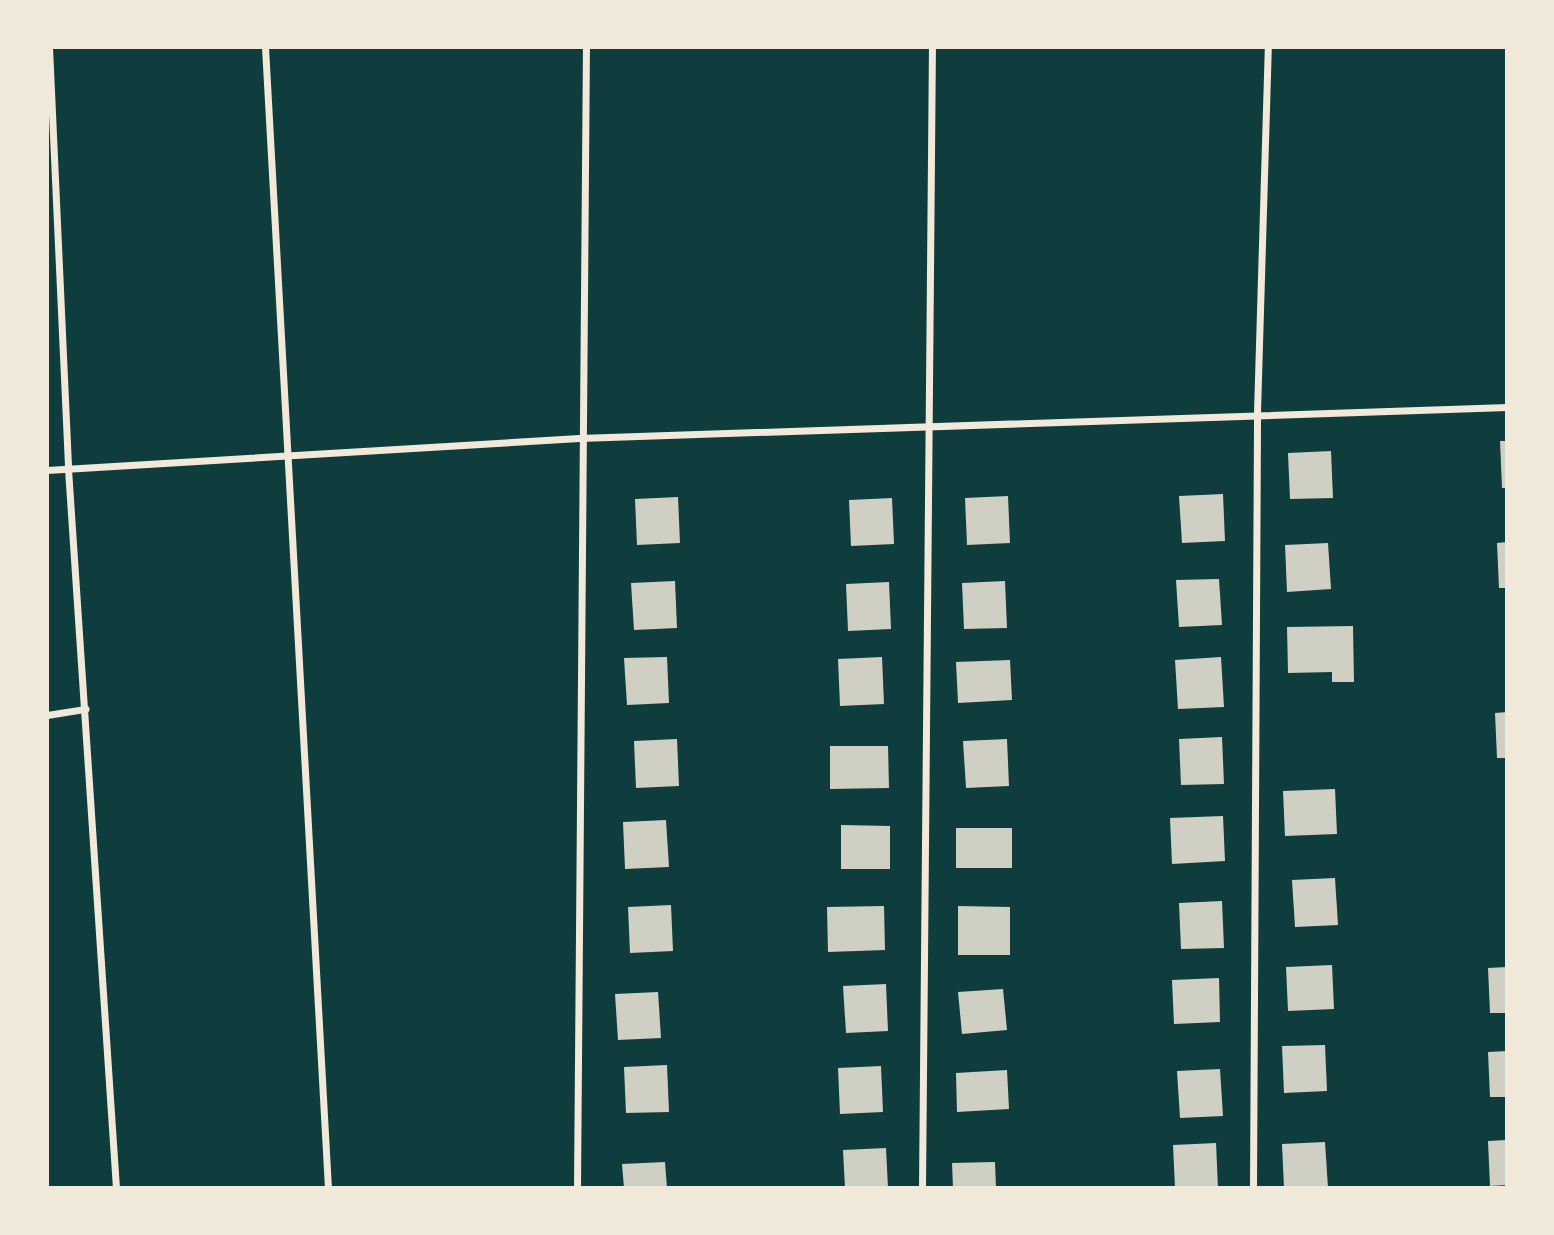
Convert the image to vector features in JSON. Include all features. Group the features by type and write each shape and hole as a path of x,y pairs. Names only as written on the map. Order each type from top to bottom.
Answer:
{"street":[{"path":"49,47 68,468 116,1188"},
{"path":"265,47 328,1188"},
{"path":"576,1188 579,438 586,47"},
{"path":"922,1188 926,429 932,47"},
{"path":"1252,1188 1257,412 1268,47"},
{"path":"47,470 289,460 579,438 926,429 1257,412 1507,407"},
{"path":"47,715 86,709"}],"building":[{"path":"1500,441 1507,441 1507,488 1502,488"},
{"path":"1331,451 1333,498 1290,499 1288,453"},
{"path":"1223,494 1225,541 1182,543 1179,496"},
{"path":"1008,496 1010,543 967,545 965,498"},
{"path":"678,497 680,543 637,545 635,499"},
{"path":"892,498 894,544 851,546 849,500"},
{"path":"1507,542 1507,588 1499,588 1497,543"},
{"path":"1328,543 1331,589 1287,592 1285,545"},
{"path":"1219,579 1222,625 1179,627 1176,580"},
{"path":"675,581 677,628 634,630 631,583"},
{"path":"1005,581 1007,628 964,629 962,583"},
{"path":"889,582 891,629 848,631 846,584"},
{"path":"1353,626 1354,682 1332,682 1332,672 1288,673 1287,627"},
{"path":"667,657 669,703 627,705 624,658"},
{"path":"882,657 884,704 840,706 838,659"},
{"path":"1221,657 1224,707 1178,709 1175,660"},
{"path":"1010,660 1012,700 958,703 956,662"},
{"path":"1507,712 1507,758 1497,758 1495,713"},
{"path":"1222,737 1224,784 1181,785 1179,739"},
{"path":"677,739 679,786 636,788 634,741"},
{"path":"1007,739 1009,786 966,788 963,741"},
{"path":"830,746 888,746 889,788 830,789"},
{"path":"1335,789 1337,834 1285,836 1283,791"},
{"path":"1223,816 1225,861 1172,864 1170,818"},
{"path":"666,820 669,867 625,869 623,822"},
{"path":"841,825 890,826 890,869 841,869"},
{"path":"956,828 1012,828 1012,868 956,868"},
{"path":"1335,878 1338,925 1295,927 1292,880"},
{"path":"1222,901 1224,948 1181,949 1179,903"},
{"path":"671,905 673,951 630,953 628,907"},
{"path":"884,906 885,950 828,952 827,907"},
{"path":"958,906 1010,907 1010,955 958,955"},
{"path":"1332,965 1334,1009 1288,1011 1286,967"},
{"path":"1507,967 1507,1013 1490,1013 1488,968"},
{"path":"1219,978 1220,1022 1174,1024 1172,980"},
{"path":"886,984 888,1031 846,1033 843,986"},
{"path":"1003,989 1007,1030 962,1034 958,992"},
{"path":"658,992 661,1038 618,1040 615,994"},
{"path":"1325,1045 1327,1091 1284,1093 1282,1046"},
{"path":"1507,1051 1507,1097 1490,1097 1488,1052"},
{"path":"667,1065 669,1112 626,1113 624,1067"},
{"path":"881,1066 883,1112 840,1114 838,1068"},
{"path":"1220,1069 1223,1116 1180,1118 1177,1071"},
{"path":"1007,1070 1009,1109 957,1112 956,1073"},
{"path":"1507,1140 1507,1185 1490,1186 1488,1141"},
{"path":"1325,1142 1328,1188 1284,1188 1282,1144"},
{"path":"1216,1143 1218,1188 1175,1188 1173,1145"},
{"path":"886,1148 888,1188 845,1188 843,1150"},
{"path":"665,1162 667,1188 624,1188 622,1164"},
{"path":"995,1162 996,1188 953,1188 952,1163"}]}
